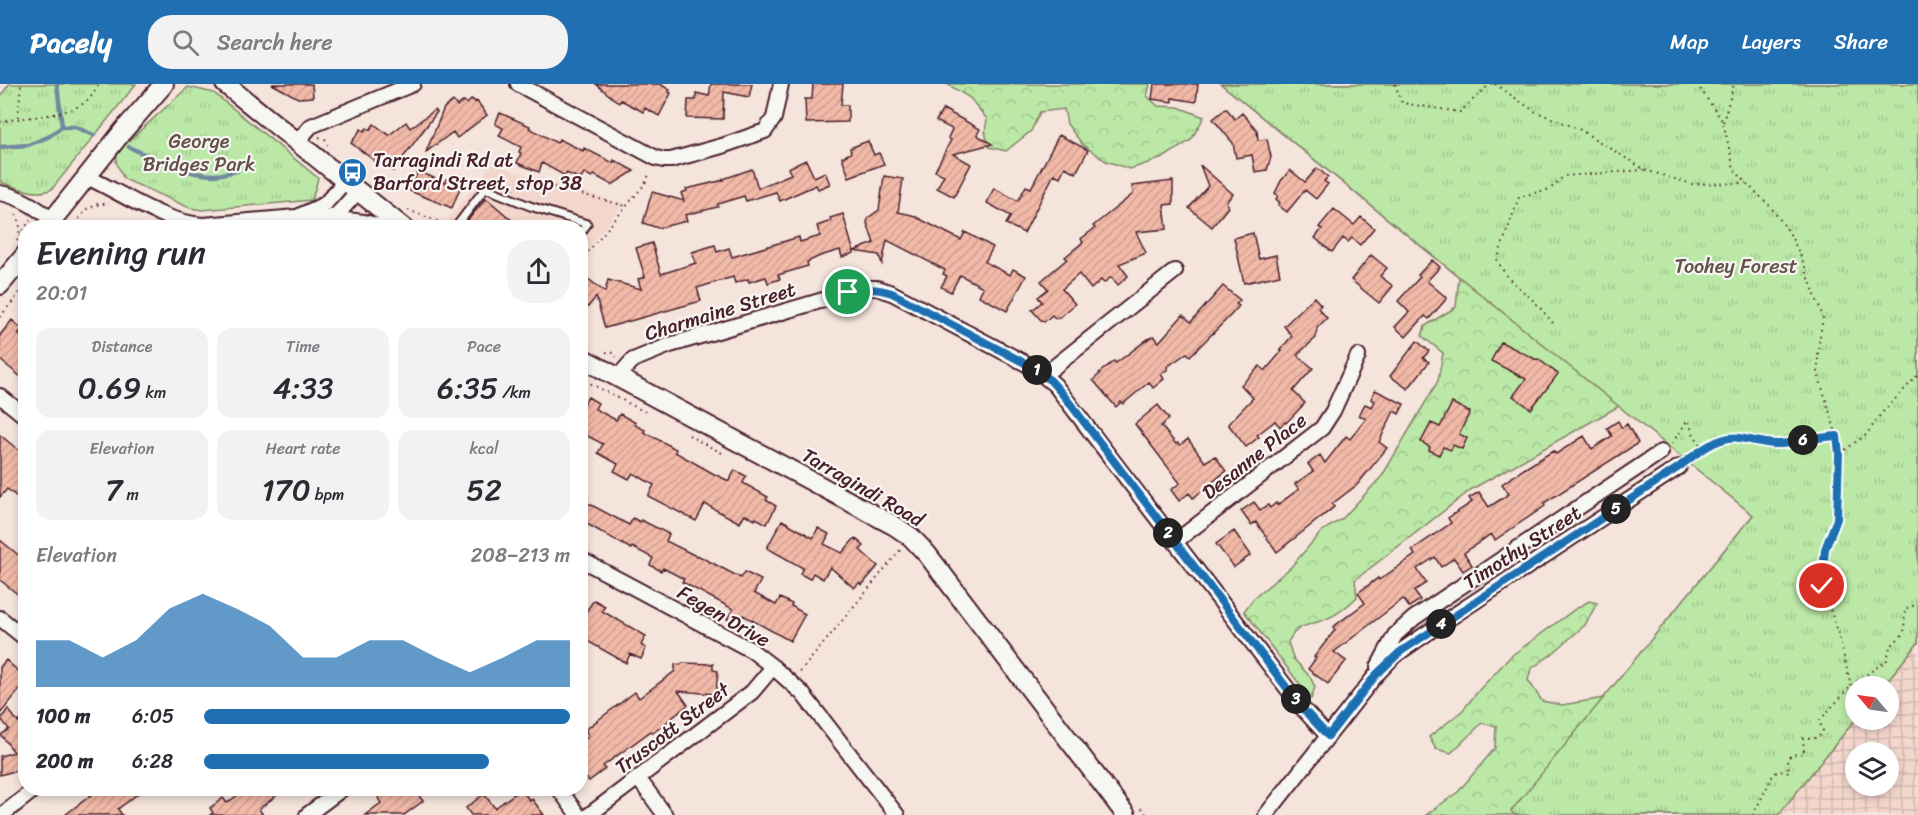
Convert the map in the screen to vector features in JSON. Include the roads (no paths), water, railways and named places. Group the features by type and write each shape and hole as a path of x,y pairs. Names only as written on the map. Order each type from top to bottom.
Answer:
{"street":[{"path":"52,220 123,131 164,84"},
{"path":"225,84 394,220"},
{"path":"297,142 311,126 413,84"},
{"path":"518,84 656,158 667,160 722,146 765,131 774,118 781,84"},
{"path":"87,177 149,208 180,220"},
{"path":"296,217 325,204 351,186"},
{"path":"328,218 336,215 343,208 351,186"},
{"path":"0,193 28,202 45,220"},
{"path":"261,220 296,217 346,220"},
{"path":"0,285 18,253"},
{"path":"1044,375 1175,271"},
{"name":"Charmaine Street","path":"620,378 633,360 670,345 864,288 877,288 892,293 1044,375 1065,397 1303,709 1328,736"},
{"name":"Desanne Place","path":"1175,542 1322,428 1331,416 1358,356"},
{"name":"Tarragindi Road","path":"588,361 895,526 911,537 1133,811"},
{"path":"0,396 18,411"},
{"name":"Timothy Street","path":"1364,689 1391,643 1406,624 1661,452"},
{"name":"Timothy Street","path":"1266,815 1364,689 1390,660 1412,643 1679,467"},
{"name":"Fegen Drive","path":"588,562 751,650 773,667 814,707 897,815"},
{"path":"0,618 18,633"},
{"name":"Truscott Street","path":"589,815 752,692 773,667"},
{"path":"638,778 665,815"},
{"path":"2,815 26,796"},
{"path":"307,815 333,796"},
{"path":"564,796 578,815"}],"lane":[{"path":"461,220 483,190 491,189 530,206 574,220"}],"waterway":[{"path":"57,84 62,127"},
{"path":"0,147 28,145 48,137 62,127 75,127 94,135"},
{"path":"129,147 170,166 192,172 220,175 237,171"}],"place":[{"name":"Tarragindi Rd at Barford Street, stop 38","path":"352,172"}],"park label":[{"name":"George Bridges Park","path":"199,152"},
{"name":"Toohey Forest","path":"1736,266"}]}
